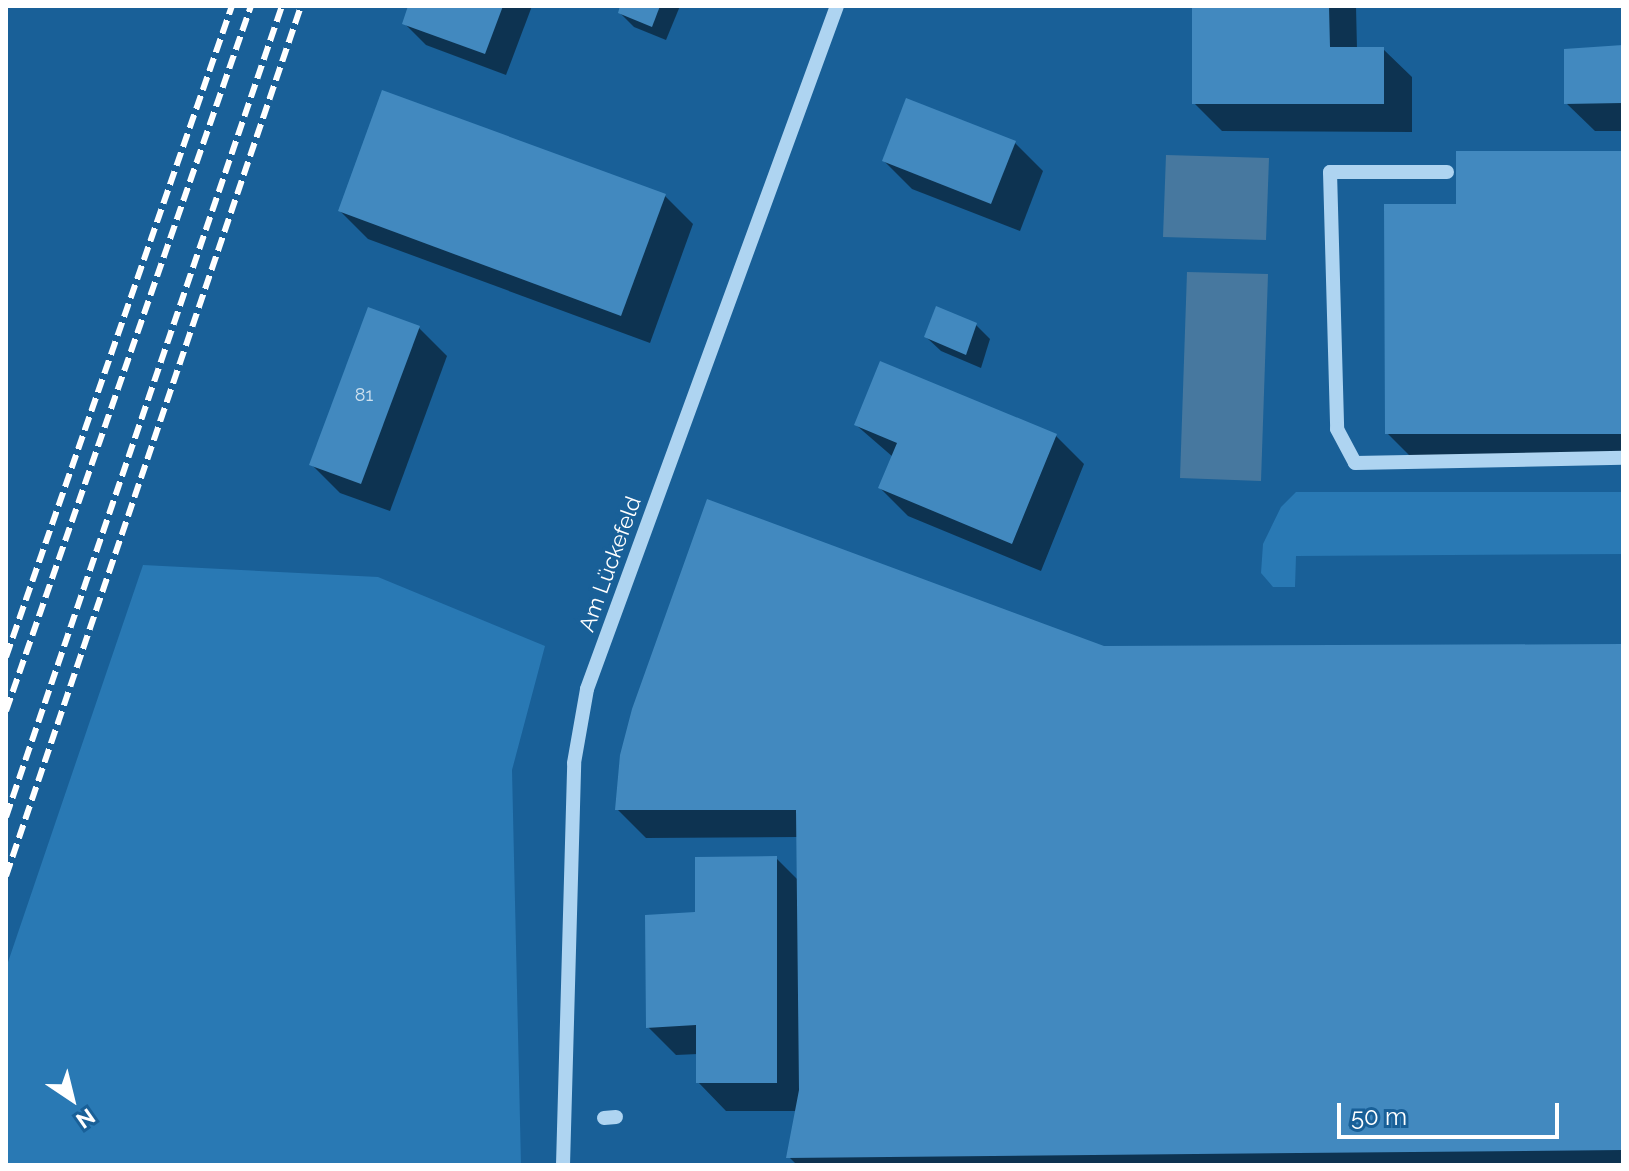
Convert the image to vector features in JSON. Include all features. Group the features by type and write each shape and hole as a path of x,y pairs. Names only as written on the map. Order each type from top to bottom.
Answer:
{"street":[{"name":"Am Lückefeld","path":"563,1165 574,763 587,689 837,6"},
{"path":"1447,172 1330,172 1337,429 1355,463 1623,458"}],"shaded area":[{"path":"1166,155 1269,158 1266,240 1163,237"},
{"path":"1187,272 1268,274 1261,481 1180,478"},
{"path":"1296,492 1623,492 1623,554 1296,556 1295,587 1273,587 1261,573 1263,544 1281,507"},
{"path":"143,565 378,577 545,646 512,770 521,1165 6,1165 6,968"}],"building":[{"path":"408,6 503,6 485,54 402,24"},
{"path":"620,6 660,6 652,27 618,13"},
{"path":"1192,6 1329,6 1330,47 1384,47 1384,104 1192,104"},
{"path":"1623,45 1623,103 1564,104 1564,49"},
{"path":"382,90 666,194 621,316 338,211"},
{"path":"906,98 1016,141 991,204 882,161"},
{"path":"1456,151 1623,151 1623,434 1385,434 1384,204 1456,204"},
{"path":"936,306 977,323 966,355 924,337"},
{"path":"368,307 420,326 361,484 309,465"},
{"path":"880,361 1057,434 1012,544 878,488 897,443 854,425"},
{"path":"707,499 1104,646 1623,644 1623,1150 786,1158 799,1090 796,810 615,810 620,755 632,709"},
{"path":"777,856 777,1083 696,1083 696,1025 646,1028 645,915 695,912 695,857"}],"railway":[{"path":"6,657 232,6"},
{"path":"6,711 251,6"},
{"path":"6,817 282,6"},
{"path":"6,876 301,6"}]}
